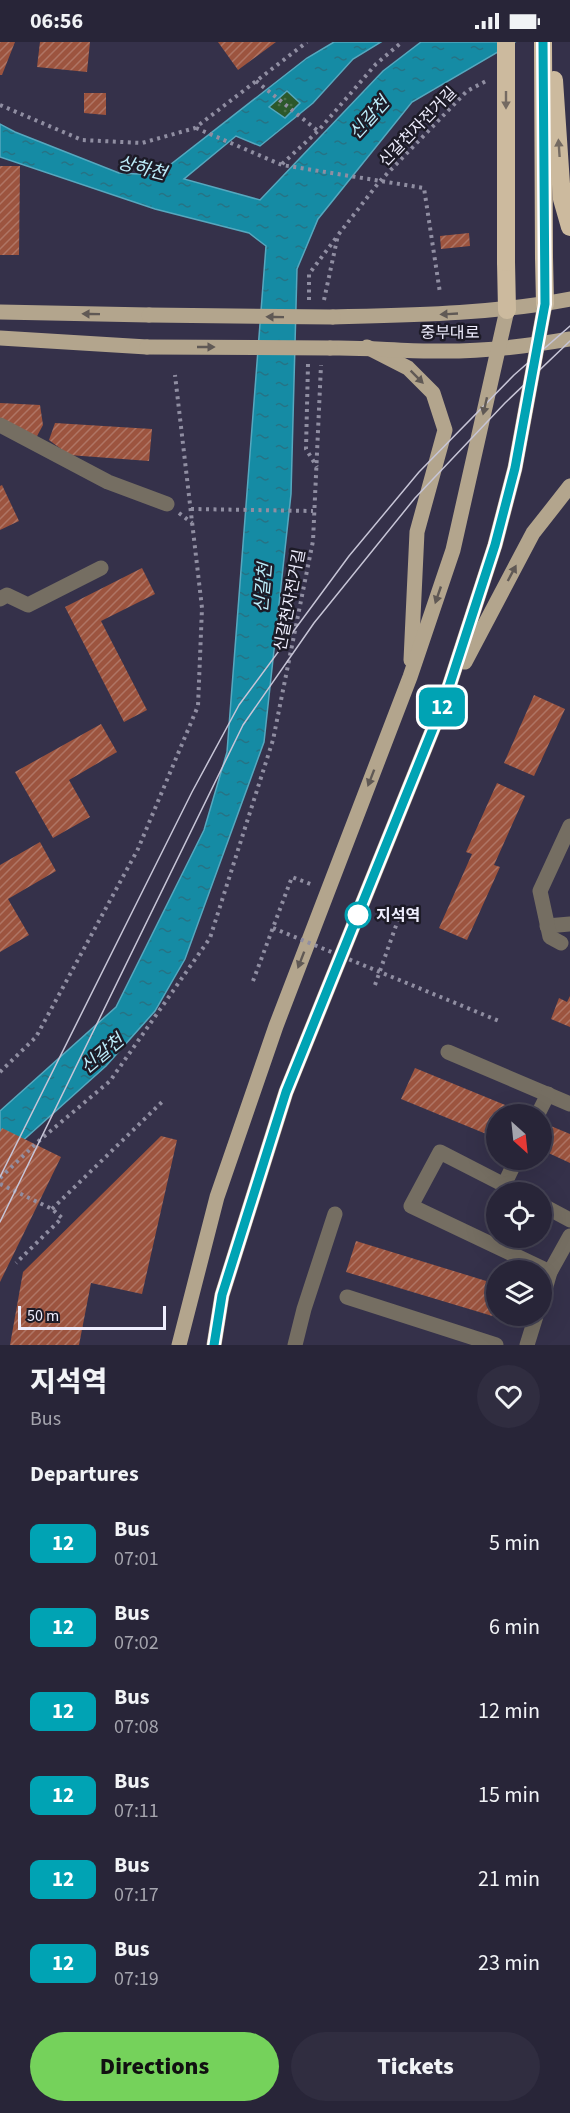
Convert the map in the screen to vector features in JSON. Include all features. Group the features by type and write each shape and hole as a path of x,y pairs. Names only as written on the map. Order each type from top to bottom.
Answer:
{"highway":[{"path":"506,42 507,310"},
{"path":"543,42 545,304"},
{"path":"552,42 562,199 570,227"}],"main road":[{"name":"중부대로","path":"0,312 149,315 328,312 450,314 507,310 570,299"},
{"path":"214,1345 222,1295 286,1092 445,699 495,545 515,468 545,304"},
{"path":"179,1345 217,1197 276,1026 410,677 453,550 507,310"},
{"name":"중부대로","path":"0,338 147,347 367,347 431,351 499,349 570,339"},
{"path":"367,347 408,368 433,393 445,430 417,532 410,677"},
{"path":"445,699 533,533 570,486"}],"street":[{"path":"0,425 108,482 167,504"},
{"path":"0,599 7,594 28,605 101,568"},
{"path":"561,943 550,937 540,891 570,826"},
{"path":"547,926 570,924"},
{"path":"448,1052 570,1104"},
{"path":"543,1104 548,1094"},
{"path":"486,1242 411,1206 440,1152 498,1182"},
{"path":"552,1210 570,1220"},
{"path":"295,1345 304,1309 335,1214"},
{"path":"552,1268 570,1236"},
{"path":"499,1248 525,1260"},
{"path":"347,1297 496,1345"},
{"path":"527,1345 533,1326"}],"path":[{"path":"0,105 82,140 142,143 195,128 307,42"},
{"path":"282,165 318,131 376,63 402,42"},
{"name":"신갈천자전거길","path":"328,312 324,296 338,235 380,181 468,91 498,75"},
{"path":"256,81 318,131"},
{"path":"195,128 282,165 424,188 440,293"},
{"name":"신갈천자전거길","path":"0,1178 41,1139 110,1081 210,938 273,740 313,541 321,364"},
{"path":"0,1072 36,1037 42,1027 138,849 198,706 202,608 176,375"},
{"path":"191,509 314,511"},
{"path":"253,981 292,877 327,891"},
{"path":"375,985 398,920"},
{"path":"273,928 499,1021"},
{"path":"52,1209 163,1101"},
{"path":"0,1184 52,1209 62,1218 16,1263"}],"green space":[{"path":"287,90 300,102 285,118 269,107"}],"water":[{"name":"신갈천","path":"334,42 381,42 353,59 313,103 260,146 236,136 184,179 260,200 383,71 421,42 515,42 412,102 318,219 297,269 291,494 264,742 185,959 155,1011 106,1066 0,1161 0,1111 116,1007 204,830 227,752 266,246 249,233 155,209 0,157 0,124 119,173 157,175 307,58","holes":["287,91 300,103 285,118 269,107"]}],"building":[{"path":"0,42 15,42 2,75 0,75"},
{"path":"40,42 90,42 87,72 37,67"},
{"path":"218,42 276,42 238,70"},
{"path":"84,93 106,93 106,115 84,113"},
{"path":"0,166 20,166 19,255 0,255"},
{"path":"469,233 470,246 441,249 440,236"},
{"path":"0,403 40,405 43,425 36,438 0,421"},
{"path":"55,423 152,429 149,461 69,455 49,440"},
{"path":"2,485 19,521 0,530 0,486"},
{"path":"142,568 155,594 101,621 147,710 124,722 65,607"},
{"path":"534,695 565,709 534,776 504,763"},
{"path":"101,724 117,752 69,780 90,817 53,838 15,772"},
{"path":"497,783 525,796 494,865 500,867 467,940 439,928 472,854 466,852"},
{"path":"40,842 56,871 8,899 29,935 0,952 0,865"},
{"path":"570,996 570,1027 551,1019 559,998 567,1002"},
{"path":"415,1068 503,1104 486,1104 486,1134 401,1099"},
{"path":"552,1126 570,1134 570,1163 552,1155"},
{"path":"2,1128 61,1157 0,1282 0,1132"},
{"path":"161,1136 177,1140 142,1294 91,1283 79,1345 10,1345 23,1272"},
{"path":"356,1241 486,1281 486,1314 346,1272"}],"tram line":[{"path":"0,1177 192,792 239,705 349,556 419,472 514,375 570,326"},
{"path":"0,1222 243,725 314,623 415,498 505,403 570,341"}],"bus line":[{"name":"12","path":"214,1345 222,1295 286,1092 445,699 495,545 515,468 545,304 543,42"}],"place":[{"name":"지석역","path":"358,915"}],"water label":[{"name":"상하천","path":"142,168"}]}
